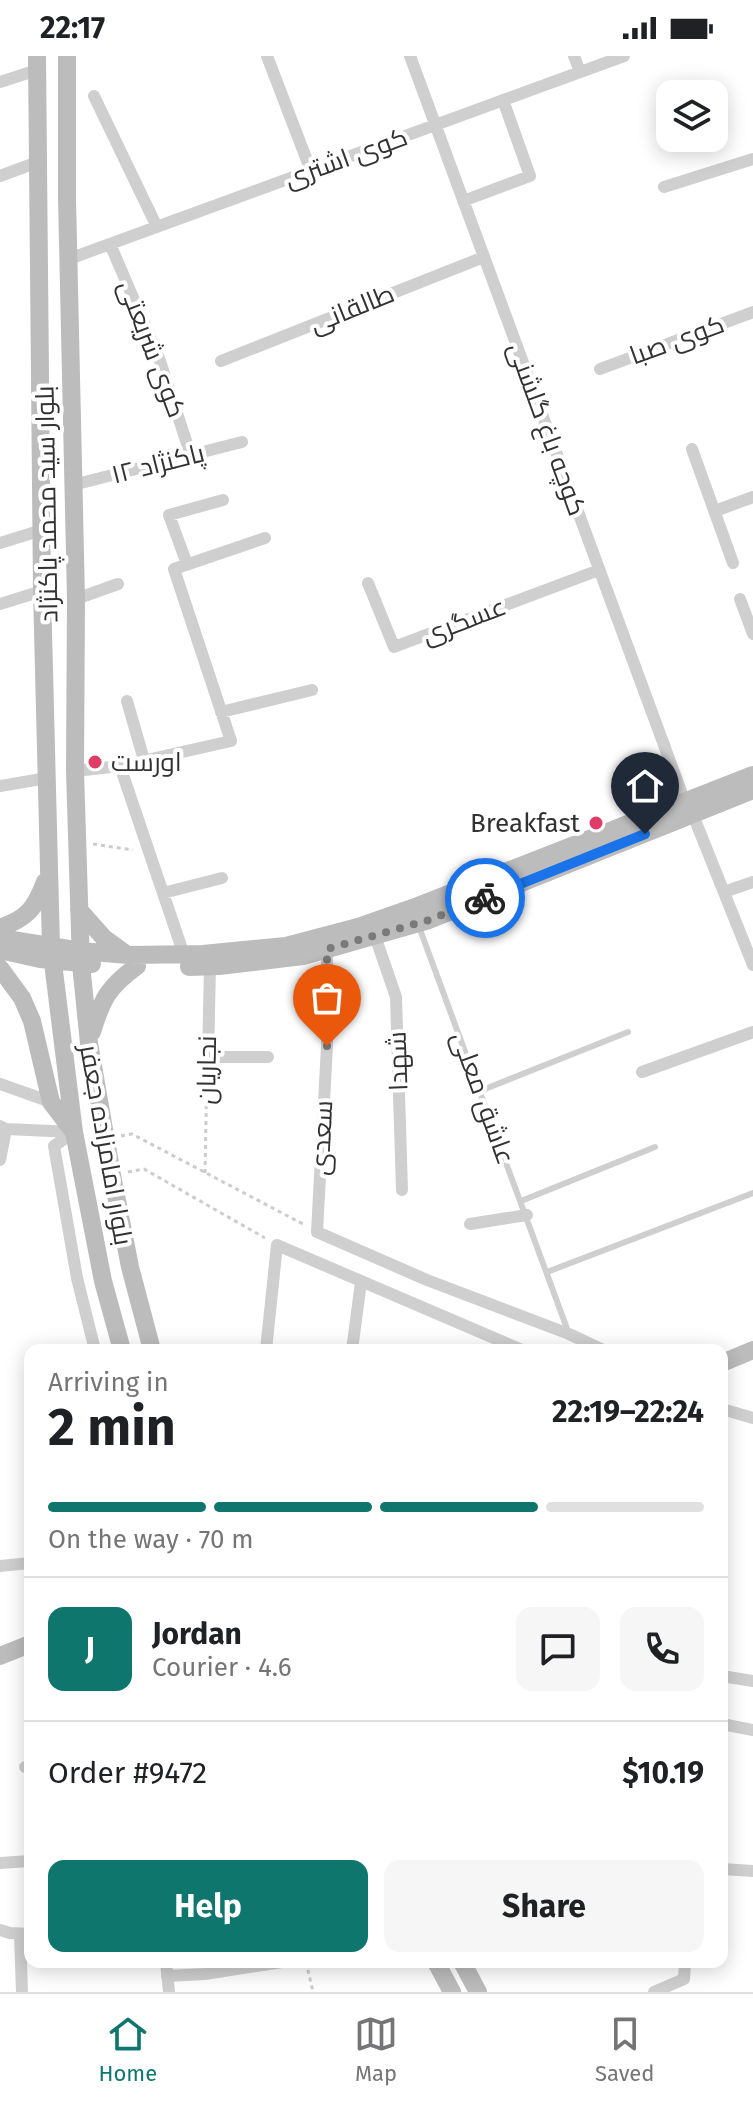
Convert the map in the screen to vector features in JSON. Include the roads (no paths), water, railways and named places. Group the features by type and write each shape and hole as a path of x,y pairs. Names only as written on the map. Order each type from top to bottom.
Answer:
{"main road":[{"name":"بلوار سید محمد پاکنژاد","path":"67,56 76,599 75,771 81,957"},
{"name":"بلوار سید محمد پاکنژاد","path":"37,63 42,591 52,953"},
{"path":"42,556 75,552"},
{"path":"0,950 210,966 303,956 418,923 689,808 753,775"},
{"path":"79,910 104,938 133,960 286,946 358,927 689,808 753,790"},
{"path":"0,928 30,911 39,897 48,871"},
{"path":"0,938 52,953"},
{"name":"بلوار امامزاده جعفر","path":"52,953 74,1132 103,1281 120,1344"},
{"name":"بلوار امامزاده جعفر","path":"81,957 89,1043 112,1175 130,1267 150,1344"},
{"path":"89,1043 107,992 133,960"},
{"path":"0,968 22,998 32,1021 51,1102 74,1132"},
{"path":"728,1360 753,1350"},
{"path":"0,1656 24,1646"},
{"path":"439,1968 452,1992"},
{"path":"465,1968 478,1992"}],"street":[{"path":"267,56 311,171"},
{"name":"کوچه باغ گلشنی","path":"410,56 689,808"},
{"path":"574,56 580,72"},
{"name":"کوی اشتری","path":"69,259 622,56"},
{"path":"0,82 37,63"},
{"path":"94,96 157,227"},
{"path":"463,201 530,176 503,100"},
{"path":"664,187 753,159"},
{"path":"0,176 38,162"},
{"name":"کوی شریعتی","path":"110,244 159,358 191,456"},
{"name":"طالقانی","path":"221,361 484,257"},
{"name":"کوی صبا","path":"600,369 753,312"},
{"name":"پاکنژاد ۱۲","path":"73,485 242,442"},
{"path":"692,449 733,563"},
{"path":"715,511 753,497"},
{"path":"187,564 169,515 223,500"},
{"path":"0,543 42,530"},
{"path":"75,771 120,766 231,741 174,569 265,538"},
{"name":"عسگری","path":"368,583 394,647 599,570"},
{"path":"76,599 118,584"},
{"path":"0,604 42,591"},
{"path":"740,599 753,634"},
{"path":"221,712 312,690"},
{"path":"127,701 144,760"},
{"path":"120,766 184,955"},
{"path":"0,786 47,778"},
{"path":"689,808 753,965"},
{"path":"163,893 222,878"},
{"path":"724,892 753,882"},
{"name":"شهدا","path":"375,936 396,997 402,1190"},
{"name":"سعدی","path":"327,949 327,1046 317,1232 427,1280 569,1334"},
{"name":"نجاریان","path":"210,966 208,1057 268,1057"},
{"path":"642,1072 753,1032"},
{"path":"0,1084 51,1102"},
{"path":"0,1160 3,1128 74,1132"},
{"path":"74,1132 54,1146 77,1278 94,1344"},
{"path":"470,1224 527,1215"},
{"path":"267,1344 277,1245 505,1344"},
{"path":"353,1344 361,1282"},
{"path":"569,1334 590,1344"},
{"path":"728,1411 753,1418"},
{"path":"0,1566 24,1564"},
{"path":"728,1677 753,1681"},
{"path":"728,1725 753,1730"},
{"path":"0,1863 24,1861"},
{"path":"728,1869 753,1871"},
{"path":"0,1930 24,1934"},
{"path":"22,1992 24,1953"},
{"path":"166,1968 169,1992"},
{"path":"167,1976 204,1968"},
{"path":"654,1992 684,1979 685,1968"}],"lane":[{"name":"عاشق معلی","path":"418,923 569,1334"},
{"path":"480,1091 628,1032"},
{"path":"521,1201 655,1147"},
{"path":"547,1272 753,1193"}],"place":[{"name":"اورست","path":"95,762"},
{"name":"Breakfast","path":"596,823"}]}
